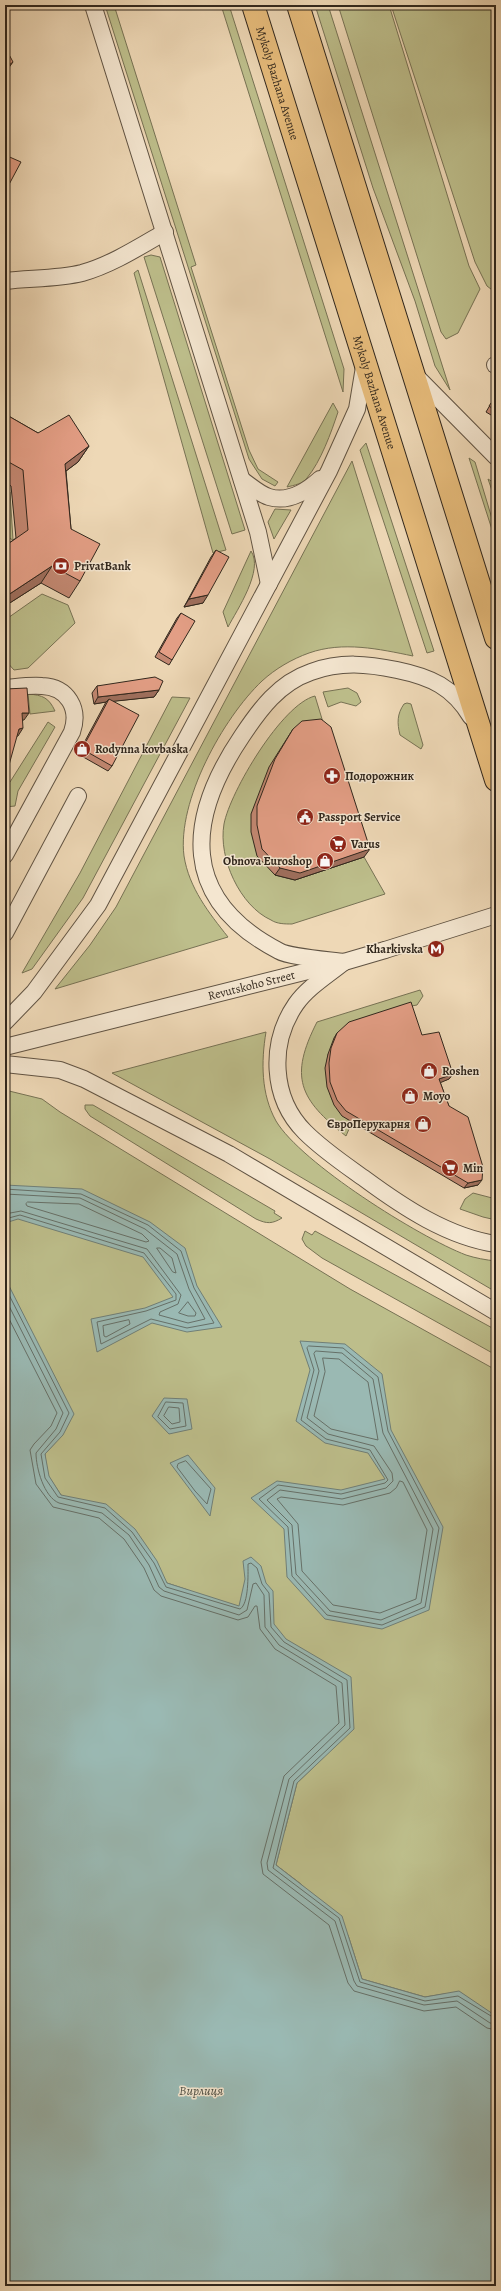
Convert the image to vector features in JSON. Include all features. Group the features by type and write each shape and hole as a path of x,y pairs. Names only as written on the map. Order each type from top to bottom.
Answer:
{"highway":[{"name":"Mykoly Bazhana Avenue","path":"253,5 496,780"},
{"path":"298,5 496,638"}],"street":[{"path":"93,5 258,532 269,584"},
{"path":"5,281 80,273 93,270 165,232"},
{"path":"5,1022 34,992 98,905 329,471 357,409 365,360"},
{"path":"415,376 496,458"},
{"path":"242,480 269,497 292,496 305,493 329,471"},
{"path":"344,962 280,952 243,927 216,897 205,874 200,854 201,833 205,808 213,788 235,746 262,707 284,687 311,672 331,666 354,663 377,666 418,675 447,688 462,702 480,731"},
{"path":"5,688 44,686 57,690 70,701 75,712 76,721 72,732 5,855"},
{"path":"5,933 78,796"},
{"name":"Revutskoho Street","path":"5,1047 344,962 496,915"},
{"path":"344,962 316,983 296,1003 284,1026 278,1051 277,1072 282,1092 290,1113 305,1131 327,1151 396,1202 453,1232 480,1242 496,1244"},
{"path":"5,1064 60,1070 84,1079 229,1154 496,1312"}],"green space":[{"path":"105,5 114,5 196,265 191,267 249,450 258,469 278,482 275,486 262,479 249,459"},
{"path":"221,5 229,5 344,369 343,392"},
{"path":"315,5 328,5 450,390 435,366 415,301 373,188"},
{"path":"338,5 389,5 469,266 480,289 458,333 446,339 441,332"},
{"path":"391,5 496,5 496,293 487,286 475,262"},
{"path":"151,255 160,257 245,530 232,534 144,257"},
{"path":"138,270 226,550 213,553 134,273"},
{"path":"333,403 338,412 329,438 317,463 303,482 287,487"},
{"path":"366,443 434,651 427,653 360,450"},
{"path":"469,458 475,462 496,532 496,542"},
{"path":"352,461 413,656 361,647 335,647 322,649 290,661 272,672 262,681 232,716 218,738 195,786 188,811 184,834 184,856 190,879 201,900 228,937 55,989 90,945 116,907"},
{"path":"488,479 496,484 496,502"},
{"path":"10,492 13,540 5,536 5,496"},
{"path":"275,509 291,510 274,539 268,522"},
{"path":"251,551 254,559 252,579 243,600 228,627 223,612"},
{"path":"42,594 68,605 75,623 28,668 14,670 5,660 5,620"},
{"path":"348,688 357,693 361,702 356,706 341,702 328,707 323,692"},
{"path":"28,694 42,696 48,700 55,711 30,714"},
{"path":"315,696 364,857 385,894 292,924 281,924 260,913 250,904 234,880 224,851 224,824 236,792 259,751 288,715 302,702"},
{"path":"172,697 190,698 83,898 32,969 22,973 80,873"},
{"path":"404,704 411,704 423,745 421,749 400,735 398,726 399,715"},
{"path":"48,722 55,727 18,791 15,806 5,807 5,785 10,782"},
{"path":"420,990 423,996 417,1005 406,1007 328,1054 328,1083 333,1101 344,1116 352,1122 346,1136 330,1123 318,1110 309,1098 303,1086 301,1072 303,1058 308,1041 317,1022"},
{"path":"266,1032 263,1066 267,1100 276,1121 289,1138 335,1177 392,1216 445,1246 466,1255 496,1261 496,1292 270,1159 112,1073"},
{"path":"5,1090 42,1099 60,1112 350,1289 496,1370 496,2025 444,1994 425,1997 362,1979 348,1935 301,1884 276,1865 280,1849 277,1844 285,1830 297,1783 324,1757 188,1590 167,1583 61,1495 47,1474 45,1454 56,1442 5,1289"},
{"path":"85,1105 93,1105 275,1211 274,1213 282,1218 269,1223 256,1219 90,1116 85,1109"},
{"path":"473,1193 496,1199 496,1220 460,1209 465,1199"},
{"path":"305,1231 312,1235 315,1231 496,1330 496,1355 322,1258 306,1246 302,1239"}],"water":[{"path":"5,1185 82,1189 150,1222 185,1248 197,1286 222,1327 187,1332 152,1323 97,1352 91,1319 145,1308 173,1297 143,1257 18,1219 5,1223"},
{"name":"Вирлиця","path":"5,1278 74,1414 63,1435 45,1454 49,1476 61,1495 106,1504 135,1529 157,1561 167,1583 239,1606 245,1579 243,1561 251,1557 261,1566 266,1583 273,1591 274,1624 286,1639 351,1677 354,1729 297,1783 276,1865 342,1916 362,1979 425,1997 459,1991 496,2016 496,2286 5,2286"},
{"path":"300,1341 345,1344 382,1374 391,1430 443,1527 429,1610 382,1629 325,1619 287,1577 284,1529 251,1498 277,1481 341,1490 385,1479 368,1453 325,1443 296,1421 310,1370"},
{"path":"164,1398 187,1399 192,1429 169,1434 152,1416"},
{"path":"188,1455 215,1488 210,1516 170,1463"}],"building":[{"path":"5,47 13,62 5,68"},
{"path":"5,155 21,162 5,192"},
{"path":"496,396 496,411 489,406"},
{"path":"5,414 38,433 69,415 89,446 65,464 71,529 100,544 80,581 52,566 5,597 5,546 28,530 23,470 5,460"},
{"path":"216,550 229,557 208,595 189,599"},
{"path":"181,613 195,621 172,660 159,652"},
{"path":"155,677 163,681 159,690 98,697 97,686"},
{"path":"27,688 29,713 22,713 23,728 19,729 9,765 5,769 5,689"},
{"path":"109,699 139,715 112,766 82,749"},
{"path":"321,719 331,727 370,849 300,873 280,868 262,849 257,825 257,806 275,759 293,729 302,721"},
{"path":"411,1002 422,1035 439,1032 453,1074 439,1079 449,1106 468,1117 483,1167 482,1180 468,1183 346,1111 337,1100 330,1082 329,1063 331,1048 337,1033 349,1022"}],"place":[{"name":"PrivatBank","path":"61,566"},
{"name":"Rodynna kovbaska","path":"82,749"},
{"name":"Подорожник","path":"332,776"},
{"name":"Passport Service","path":"305,817"},
{"name":"Varus","path":"338,844"},
{"name":"Obnova Euroshop","path":"325,861"},
{"name":"Kharkivska","path":"436,949"},
{"name":"Roshen","path":"429,1071"},
{"name":"Moyo","path":"410,1096"},
{"name":"ЄвроПерукарня","path":"423,1124"},
{"name":"Min","path":"450,1168"}]}
